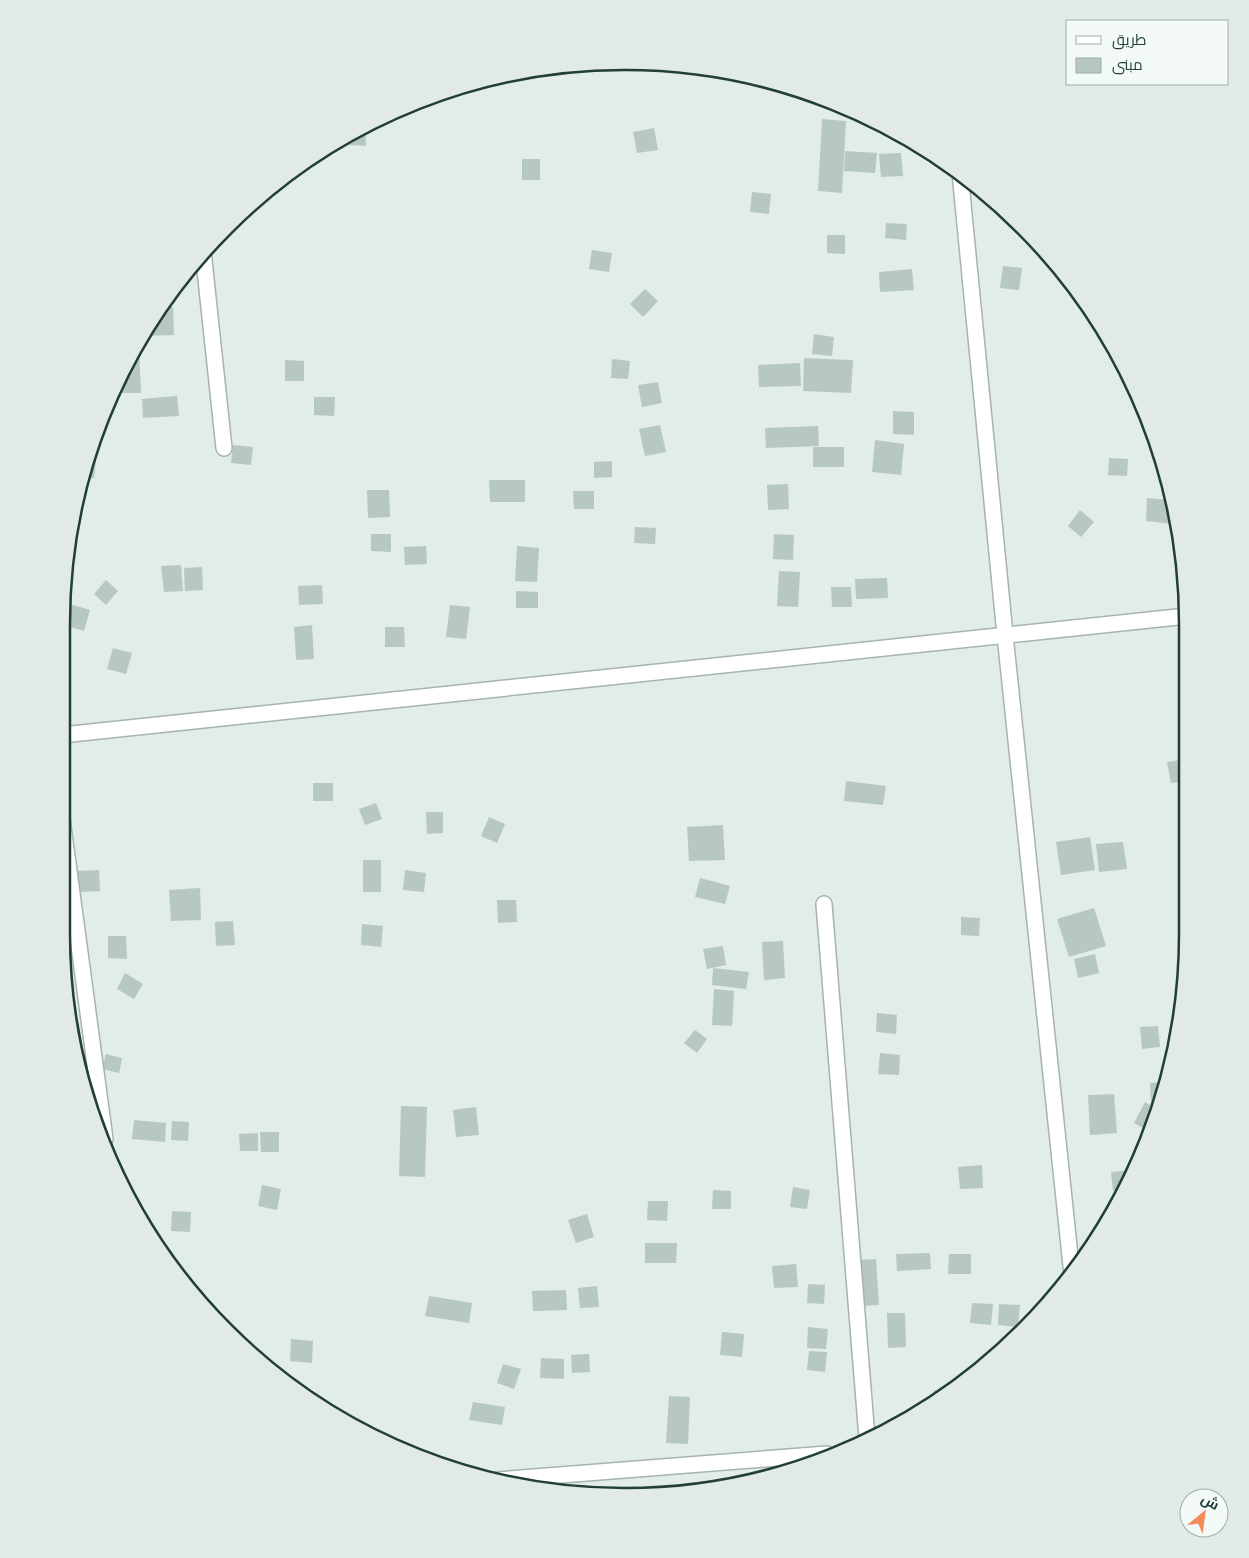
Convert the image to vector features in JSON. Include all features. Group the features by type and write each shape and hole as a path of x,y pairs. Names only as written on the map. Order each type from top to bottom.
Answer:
{"street":[{"path":"961,184 1005,635 1071,1262"},
{"path":"205,262 224,448"},
{"path":"70,734 1179,617"},
{"path":"70,879 103,1122"},
{"path":"824,904 867,1433"},
{"path":"528,1479 813,1455"}],"building":[{"path":"822,119 846,121 842,193 818,191"},
{"path":"654,128 658,150 637,153 633,132"},
{"path":"365,134 366,146 347,144"},
{"path":"845,151 877,153 875,173 844,171"},
{"path":"901,153 903,176 881,177 879,154"},
{"path":"522,159 540,159 540,180 522,180"},
{"path":"752,192 771,194 769,214 750,212"},
{"path":"886,223 907,224 906,240 885,238"},
{"path":"827,235 845,235 845,254 827,253"},
{"path":"592,250 612,253 609,272 589,269"},
{"path":"1003,266 1022,268 1019,290 1000,288"},
{"path":"912,269 914,290 880,292 879,272"},
{"path":"645,289 658,301 643,317 630,304"},
{"path":"170,307 173,307 174,335 151,336"},
{"path":"814,334 834,337 832,356 812,354"},
{"path":"139,356 141,393 121,393"},
{"path":"804,358 853,360 851,393 803,391"},
{"path":"612,359 630,361 628,379 611,378"},
{"path":"285,360 304,361 304,381 285,381"},
{"path":"800,363 801,386 759,387 758,365"},
{"path":"658,382 662,403 642,407 638,385"},
{"path":"177,396 179,416 143,418 142,399"},
{"path":"314,397 335,397 334,416 314,415"},
{"path":"893,411 914,412 914,435 893,434"},
{"path":"660,425 666,452 645,456 639,429"},
{"path":"818,426 819,446 766,448 765,428"},
{"path":"875,440 904,444 901,475 872,472"},
{"path":"233,445 253,447 251,465 231,463"},
{"path":"813,447 844,447 844,467 813,467"},
{"path":"97,454 94,478 90,478"},
{"path":"1109,458 1128,459 1127,476 1108,475"},
{"path":"612,461 612,477 594,478 594,462"},
{"path":"489,480 525,480 525,502 490,502"},
{"path":"788,484 789,509 768,510 767,485"},
{"path":"367,490 389,490 390,517 368,518"},
{"path":"573,491 594,491 594,509 574,509"},
{"path":"1147,498 1164,500 1169,523 1146,521"},
{"path":"1080,510 1094,522 1081,537 1068,526"},
{"path":"635,527 656,528 655,544 634,543"},
{"path":"371,534 391,534 391,552 371,551"},
{"path":"774,534 794,535 793,560 773,559"},
{"path":"426,546 427,564 405,565 404,547"},
{"path":"517,546 539,548 537,582 515,581"},
{"path":"181,565 183,591 164,592 161,566"},
{"path":"202,567 203,590 185,591 184,568"},
{"path":"779,571 800,572 798,607 777,606"},
{"path":"887,578 888,598 856,599 855,579"},
{"path":"106,580 118,591 106,605 94,594"},
{"path":"322,585 323,604 299,605 298,586"},
{"path":"831,587 851,587 852,607 832,607"},
{"path":"516,591 538,592 538,608 516,608"},
{"path":"71,604 90,610 84,631 70,627"},
{"path":"450,605 470,607 466,639 446,637"},
{"path":"312,625 314,659 296,660 294,627"},
{"path":"385,627 404,627 405,647 385,647"},
{"path":"113,648 132,653 126,674 107,669"},
{"path":"1179,760 1179,782 1171,783 1167,762"},
{"path":"846,781 886,786 883,805 844,801"},
{"path":"313,783 333,783 333,801 313,801"},
{"path":"376,803 382,819 365,825 359,809"},
{"path":"426,812 443,812 443,833 427,834"},
{"path":"489,817 505,824 497,843 481,836"},
{"path":"723,825 725,860 689,861 687,827"},
{"path":"1090,837 1095,870 1061,875 1056,842"},
{"path":"1123,842 1127,869 1099,872 1096,844"},
{"path":"363,860 381,860 381,892 363,892"},
{"path":"99,870 100,891 78,892 77,871"},
{"path":"405,870 426,873 424,892 403,890"},
{"path":"700,878 730,886 725,904 695,897"},
{"path":"200,888 201,920 171,921 169,890"},
{"path":"497,900 516,900 517,922 498,923"},
{"path":"1094,908 1106,946 1069,957 1057,919"},
{"path":"961,917 980,918 979,936 961,935"},
{"path":"233,921 235,945 216,946 215,922"},
{"path":"362,924 383,926 381,947 361,945"},
{"path":"108,936 126,936 127,959 108,958"},
{"path":"783,941 785,978 764,980 762,942"},
{"path":"723,946 726,965 707,969 703,949"},
{"path":"1095,954 1099,973 1078,978 1074,959"},
{"path":"713,968 749,972 746,989 712,985"},
{"path":"125,973 143,984 134,999 117,989"},
{"path":"714,989 734,991 732,1026 712,1025"},
{"path":"877,1013 897,1015 896,1034 876,1032"},
{"path":"1158,1026 1160,1047 1142,1049 1140,1027"},
{"path":"695,1030 707,1039 697,1053 684,1043"},
{"path":"880,1053 900,1055 899,1075 878,1074"},
{"path":"106,1054 122,1058 119,1073 102,1069"},
{"path":"1158,1082 1151,1103 1150,1083"},
{"path":"1114,1094 1117,1133 1090,1135 1088,1095"},
{"path":"1145,1102 1152,1106 1144,1128 1134,1123"},
{"path":"401,1106 427,1107 425,1177 399,1176"},
{"path":"476,1107 479,1135 456,1137 453,1110"},
{"path":"134,1120 166,1123 165,1142 132,1139"},
{"path":"172,1121 189,1122 188,1141 171,1140"},
{"path":"260,1132 279,1132 279,1152 261,1152"},
{"path":"258,1133 258,1151 240,1151 239,1134"},
{"path":"982,1165 983,1188 960,1189 958,1167"},
{"path":"1126,1171 1116,1191 1113,1191 1111,1172"},
{"path":"262,1185 281,1189 277,1210 258,1206"},
{"path":"793,1187 810,1190 807,1209 790,1207"},
{"path":"713,1190 731,1191 731,1209 712,1209"},
{"path":"648,1201 668,1201 667,1221 647,1220"},
{"path":"172,1211 191,1212 190,1232 171,1231"},
{"path":"587,1214 594,1237 576,1243 568,1220"},
{"path":"645,1243 677,1243 676,1263 645,1263"},
{"path":"930,1253 931,1269 897,1271 896,1254"},
{"path":"949,1254 971,1254 971,1274 948,1274"},
{"path":"876,1259 879,1305 858,1306 856,1260"},
{"path":"796,1264 798,1287 774,1288 772,1266"},
{"path":"808,1284 825,1285 824,1304 807,1303"},
{"path":"597,1286 599,1307 580,1308 578,1288"},
{"path":"566,1290 567,1310 533,1311 532,1291"},
{"path":"429,1296 472,1303 469,1323 425,1316"},
{"path":"972,1303 993,1304 991,1325 970,1323"},
{"path":"999,1304 1020,1305 1017,1326 998,1325"},
{"path":"887,1313 905,1313 906,1347 888,1348"},
{"path":"808,1327 828,1329 826,1349 807,1348"},
{"path":"722,1332 744,1334 742,1357 720,1355"},
{"path":"291,1339 313,1341 312,1363 290,1361"},
{"path":"809,1351 827,1352 825,1372 807,1370"},
{"path":"589,1354 590,1372 572,1373 571,1355"},
{"path":"541,1358 564,1359 564,1379 540,1378"},
{"path":"503,1364 521,1369 514,1389 497,1383"},
{"path":"669,1396 690,1397 688,1444 666,1443"},
{"path":"473,1402 505,1407 502,1425 469,1420"}]}
